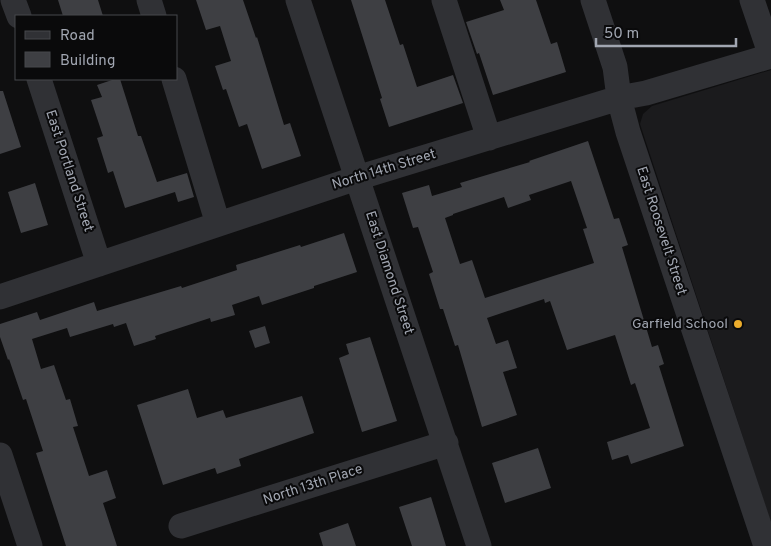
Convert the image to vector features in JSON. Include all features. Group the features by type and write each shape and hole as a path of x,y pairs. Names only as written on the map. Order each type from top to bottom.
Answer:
{"street":[{"path":"13,0 19,15"},
{"path":"148,0 154,15"},
{"name":"East Diamond Street","path":"298,0 479,546"},
{"path":"444,0 489,138"},
{"name":"East Roosevelt Street","path":"593,0 615,68 620,98 634,151 766,546"},
{"path":"752,0 771,56"},
{"name":"North 14th Street","path":"0,297 357,178 620,98 646,93 771,56"},
{"name":"East Portland Street","path":"39,80 99,264"},
{"path":"174,80 218,224"},
{"name":"North 13th Place","path":"181,526 446,443"},
{"path":"0,455 30,546"}],"shaded area":[{"name":"Garfield School","path":"771,70 771,523 640,124 643,114 652,106"}],"building":[{"path":"58,0 98,0 103,15 63,15"},
{"path":"196,0 243,0 257,37 284,125 290,123 301,156 262,169 247,124 239,127 226,89 223,90 215,66 231,61 220,26 206,30"},
{"path":"351,0 385,0 400,45 403,44 417,87 453,75 463,103 389,127 380,99 382,98"},
{"path":"500,0 536,0 551,44 557,42 566,72 493,95 466,22 504,10"},
{"path":"112,80 120,80 138,136 141,136 157,182 187,173 194,197 178,202 175,192 125,208 113,171 108,173 97,138 103,136 91,100 102,97 97,85"},
{"path":"0,91 3,91 21,147 0,154"},
{"path":"588,141 614,219 619,218 628,245 622,247 652,347 658,345 664,364 659,366 684,446 631,464 628,455 612,460 607,442 650,428 635,383 631,385 615,335 567,350 550,301 545,303 544,299 487,318 496,344 508,340 517,368 503,372 517,415 482,427 458,345 455,346 443,309 440,309 429,274 433,272 418,227 413,228 402,193 429,185 432,196 462,187 460,183","holes":["571,181 587,228 583,229 594,263 485,298 472,260 460,264 445,218 504,197 508,208 531,200 529,195"]},
{"path":"35,183 48,225 21,233 8,192"},
{"path":"344,233 357,272 262,305 259,296 232,305 235,315 211,322 210,318 155,336 156,339 134,346 126,323 114,327 113,324 70,337 67,328 32,339 41,369 54,365 66,400 70,399 78,426 73,427 89,476 107,470 116,498 103,503 117,546 66,546 36,453 43,451 26,399 23,400 0,337 0,324 37,312 40,320 94,302 97,311 181,286 182,288 237,270 236,265"},
{"path":"265,326 270,343 255,348 249,331"},
{"path":"370,337 397,421 362,432 339,358 349,354 346,344"},
{"path":"188,389 197,418 223,410 226,418 302,396 314,433 239,459 241,466 217,474 215,468 163,485 137,405"},
{"path":"538,448 551,488 505,503 492,463"},
{"path":"431,497 446,546 412,546 399,507"},
{"path":"348,523 356,546 323,546 319,533"}],"place":[{"name":"Garfield School","path":"738,324"}]}
